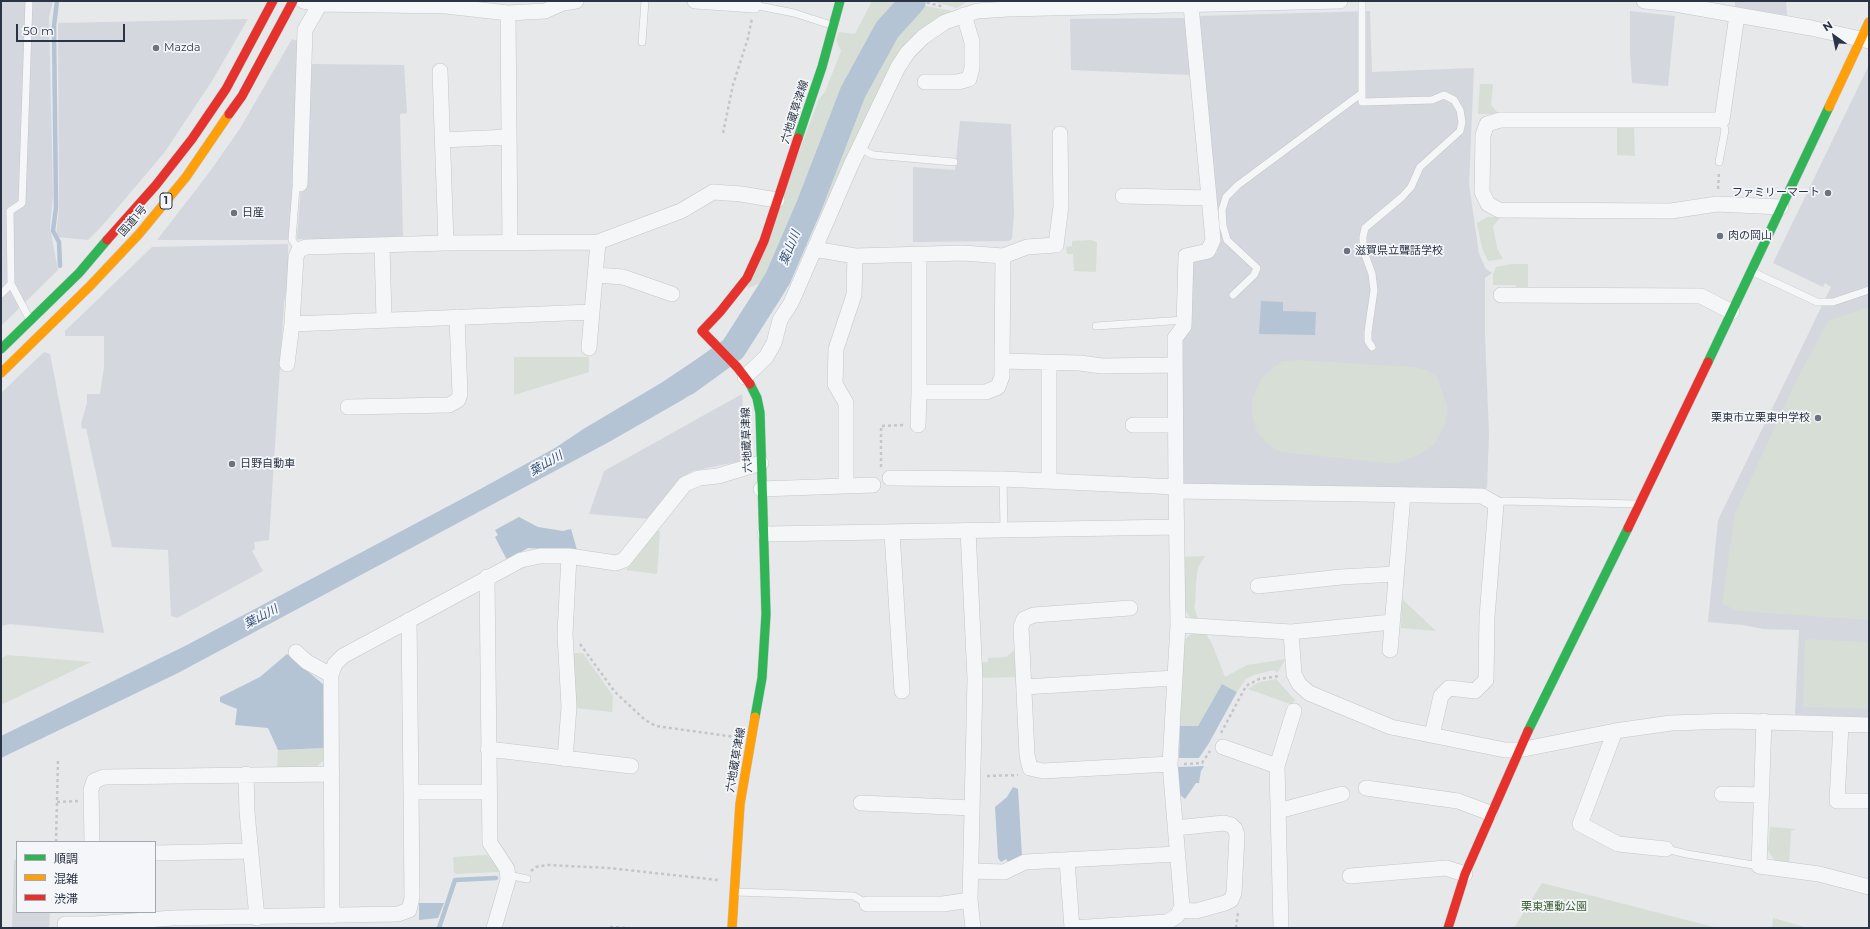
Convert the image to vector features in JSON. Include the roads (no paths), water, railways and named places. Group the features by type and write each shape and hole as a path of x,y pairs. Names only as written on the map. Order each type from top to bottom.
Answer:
{"main road":[{"name":"国道1号","path":"1,349 78,274 156,185 192,139 226,89 273,1"},
{"name":"国道1号","path":"1,373 96,280 139,234 186,177 242,96 293,1"},
{"name":"六地蔵草津線","path":"732,928 740,804 762,678 766,614 765,534 760,463 760,412 758,398 753,387 741,372 702,331 720,312 747,278 764,241 777,200 788,174 822,67 840,1"},
{"path":"1448,928 1465,874 1490,813 1519,750 1640,505 1781,207 1865,40 1869,22"}],"street":[{"path":"303,1 320,4 446,6 508,13 545,11 567,2"},
{"path":"695,1 754,6"},
{"path":"741,372 766,357 774,343 780,320 790,303 859,148 898,67 908,52 923,38 945,22 977,11 1008,9 1171,3 1191,6 1206,3 1340,1"},
{"path":"1644,1 1675,4 1865,40"},
{"path":"300,184 305,30 320,4"},
{"path":"1067,860 1072,928 1167,922 1177,916 1182,907 1170,764 1178,625 1174,365 1175,338 1184,326 1186,256 1208,251 1212,240 1191,6"},
{"path":"508,13 510,243"},
{"path":"924,82 958,82 970,79 972,68 972,42 964,15"},
{"path":"1736,15 1722,120 1500,120 1487,124 1483,135 1482,192 1488,204 1499,210 1671,211 1717,204 1781,207"},
{"path":"440,71 446,243"},
{"path":"814,249 855,256 919,254 1003,256 1027,247 1056,245 1061,206 1060,134"},
{"path":"442,140 509,137"},
{"path":"287,364 292,324 296,257 299,250 306,247 446,243 598,242 681,211 713,192 741,194 777,200"},
{"path":"1123,196 1208,198"},
{"path":"589,348 598,242"},
{"path":"382,245 384,320"},
{"path":"918,425 919,254"},
{"path":"846,479 846,403 836,384 836,349 854,295 855,256"},
{"path":"919,392 986,392 998,387 1002,376 1003,256"},
{"path":"596,275 623,278 672,294"},
{"path":"1501,295 1701,296 1732,312"},
{"path":"292,324 592,312"},
{"path":"348,407 449,405 458,400 460,394 457,317"},
{"path":"1002,361 1080,363 1102,366 1174,365"},
{"path":"1049,362 1049,481"},
{"path":"1134,425 1175,425"},
{"path":"332,916 332,675 335,664 343,656 521,560 540,556 570,556 616,563 624,560 686,484 699,478 718,476 760,463"},
{"path":"886,473 1176,489 1482,496 1496,504 1487,617 1486,680 1475,691 1449,688 1441,696 1432,734"},
{"path":"762,489 873,484"},
{"path":"1390,650 1403,495"},
{"path":"765,534 1177,527"},
{"path":"968,530 975,678 970,900 973,928"},
{"path":"892,533 902,691"},
{"path":"566,759 569,707 565,634 570,556"},
{"path":"1258,586 1341,577 1396,574"},
{"path":"487,578 490,843 507,869 508,874 508,880 494,928"},
{"path":"1130,608 1034,615 1024,619 1021,627 1027,755 1030,768 1043,771 1170,764"},
{"path":"65,924 94,918 256,918 398,914 410,910 412,898 412,792 409,620"},
{"path":"1178,625 1291,632 1392,622"},
{"path":"1291,632 1294,674 1299,684 1309,693 1391,726 1505,750 1519,750 1615,731 1671,723 1764,721 1869,725"},
{"path":"296,652 307,662 332,675"},
{"path":"1024,687 1175,678"},
{"path":"1281,928 1277,766 1294,711"},
{"path":"1764,721 1759,866 1819,874 1869,887"},
{"path":"1840,724 1838,801 1869,801"},
{"path":"1615,731 1580,824 1618,844 1666,848"},
{"path":"1217,744 1277,766"},
{"path":"488,749 631,766"},
{"path":"246,774 246,812 256,918"},
{"path":"92,841 90,790 94,781 104,777 332,774"},
{"path":"1366,788 1458,801 1490,813"},
{"path":"412,792 489,792"},
{"path":"1278,811 1342,794"},
{"path":"1722,794 1761,795"},
{"path":"861,803 972,808"},
{"path":"1175,828 1224,824 1231,825 1235,829 1237,835 1234,893 1230,900 1225,903 1196,911 1180,910"},
{"path":"156,853 250,851"},
{"path":"971,871 1004,872 1026,862 1177,854"},
{"path":"1350,876 1446,868 1465,874"},
{"path":"867,904 942,904 970,900"}],"lane":[{"path":"1,211 10,211 22,203 29,1"},
{"path":"642,42 645,1"},
{"path":"1362,1 1362,102 1432,100 1444,96 1454,100 1460,110 1462,122 1460,131 1420,167 1411,187 1402,197 1365,228 1363,249 1372,274 1374,290 1368,332 1368,341 1372,347"},
{"path":"754,6 794,13 834,25"},
{"path":"1233,295 1254,275 1257,268 1227,240 1223,226 1222,210 1226,197 1238,185 1362,93"},
{"path":"1719,162 1725,130 1722,120"},
{"path":"859,148 873,155 954,162"},
{"path":"299,250 292,240 296,187 300,184"},
{"path":"10,211 11,284 30,320"},
{"path":"1751,272 1817,302 1833,302 1869,290"},
{"path":"1,294 11,284"},
{"path":"1096,326 1184,320"},
{"path":"1003,479 1004,529"},
{"path":"1496,504 1503,501 1640,505"},
{"path":"1666,848 1687,854 1759,866"},
{"path":"508,874 527,879"},
{"path":"734,892 854,896 867,904"}],"water":[{"path":"1261,301 1283,302 1283,311 1316,312 1315,335 1259,334"},
{"path":"703,355 713,359 724,369 713,379 684,399 609,442 178,673 1,758 1,736 187,645 473,493 555,448 585,428 661,383"},
{"path":"519,517 538,527 563,531 571,529 577,550 528,548 507,560 495,537 498,535 495,530"},
{"path":"287,654 324,685 325,748 278,750 268,728 235,725 237,709 220,702 220,697 260,677"},
{"path":"1222,684 1237,692 1209,743 1199,758 1179,758 1180,726 1198,726"},
{"path":"1204,766 1201,771 1199,783 1196,783 1185,799 1180,795 1178,767"},
{"path":"1013,787 1018,789 1022,856 1009,863 1006,859 1001,862 998,858 995,807 1007,797"},
{"path":"419,903 444,903 438,918 419,920"}],"waterway":[{"path":"57,1 54,26 56,207 53,231 59,242 60,266"},
{"name":"葉山川","path":"686,383 733,349 778,278 809,206 853,92 887,30 913,1"},
{"path":"439,928 455,880 496,878"}],"place":[{"name":"Mazda","path":"156,48"},
{"name":"ファミリーマート","path":"1828,193"},
{"name":"日産","path":"234,213"},
{"name":"肉の岡山","path":"1720,236"},
{"name":"滋賀県立聾話学校","path":"1347,251"},
{"name":"栗東市立栗東中学校","path":"1818,418"},
{"name":"日野自動車","path":"232,464"}],"park label":[{"name":"栗東運動公園","path":"1554,907"}]}
